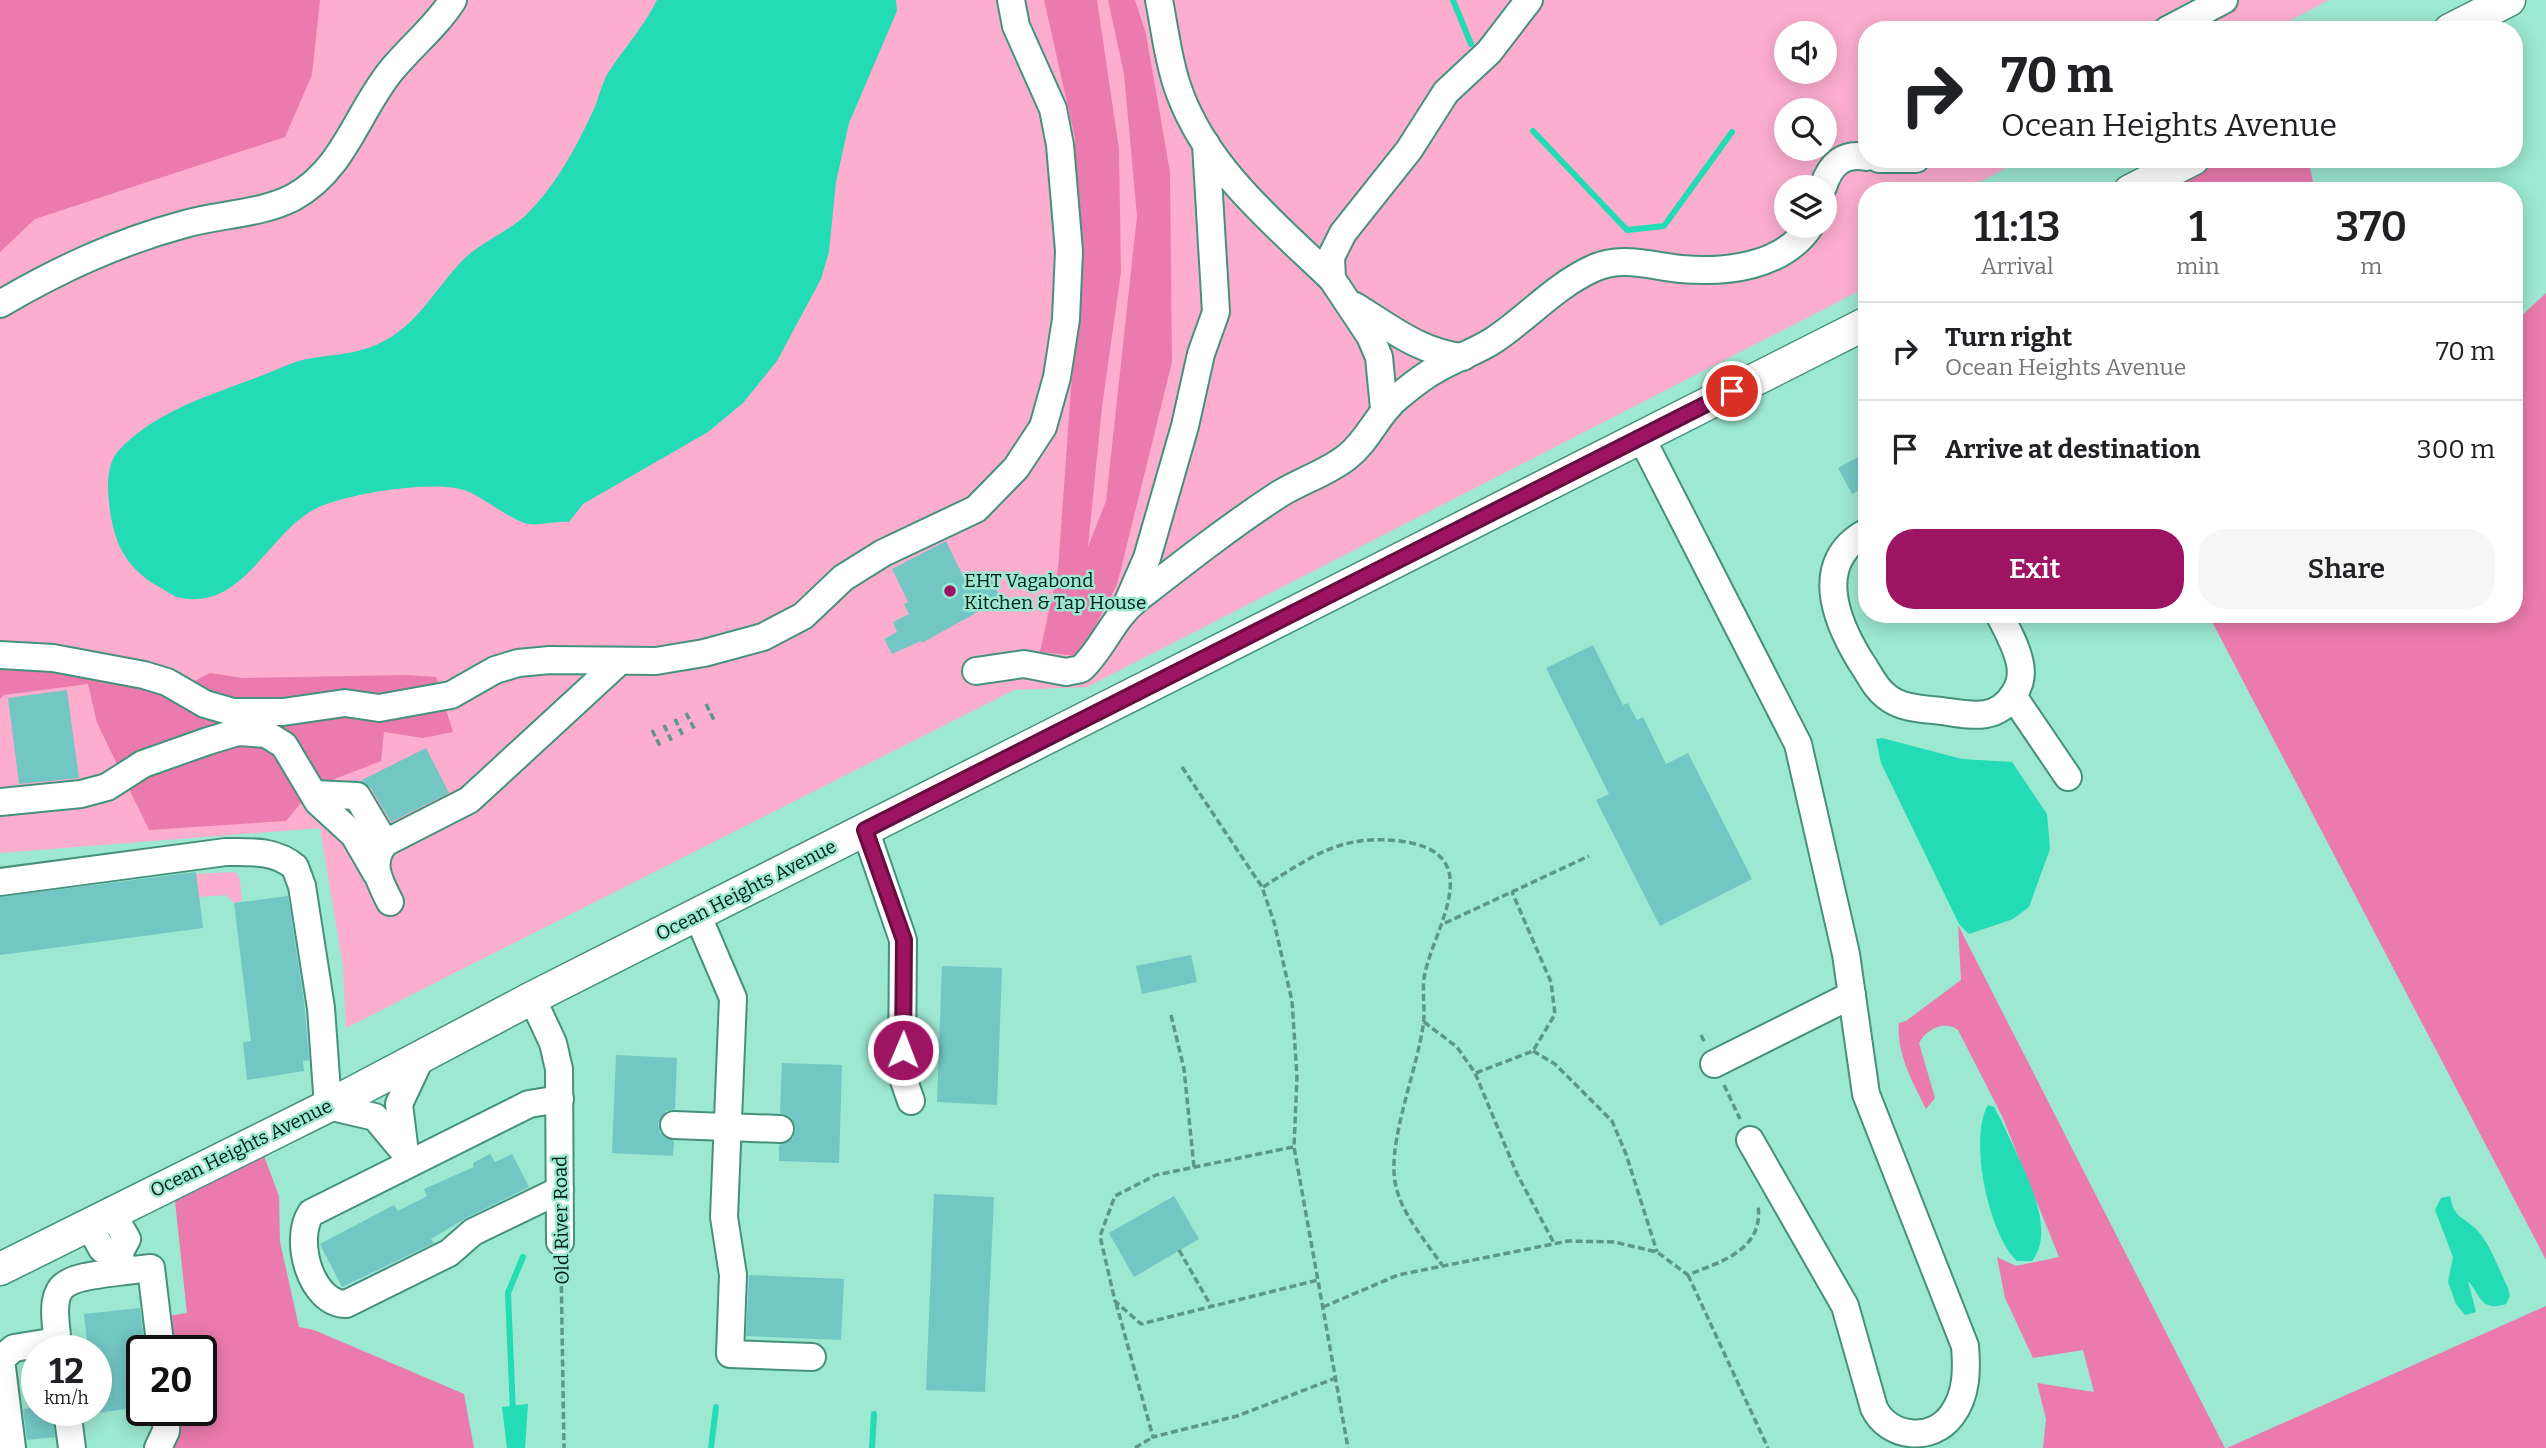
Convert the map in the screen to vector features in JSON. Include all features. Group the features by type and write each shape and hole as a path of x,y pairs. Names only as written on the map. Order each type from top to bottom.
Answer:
{"main road":[{"path":"2468,21 2509,0"},
{"path":"2148,182 2175,168"},
{"name":"Ocean Heights Avenue","path":"0,1269 1858,328"}],"street":[{"path":"0,304 77,261 114,245 195,221 277,204 301,192 334,165 380,86 453,0"},
{"path":"0,656 52,658 144,675 167,682 205,704 233,712 303,710 345,704 379,708 451,695 495,670 517,663 550,660 656,661 704,653 784,627 803,616 843,578 883,553 976,509 1002,485 1037,438 1050,406 1062,346 1068,292 1068,215 1053,109 1016,26 1012,0"},
{"path":"1159,0 1180,93 1206,144 1229,178 1338,289 1370,336 1379,357 1384,409"},
{"path":"1463,357 1444,355 1419,345 1338,289 1331,257 1343,233 1409,150 1446,92 1489,52 1530,0"},
{"path":"2184,21 2224,0"},
{"path":"976,671 1024,664 1066,672 1081,669 1124,611 1147,558 1185,426 1201,354 1216,312 1206,144"},
{"path":"1827,175 1837,162 1858,156"},
{"path":"1124,611 1278,495 1345,459 1365,439 1384,409 1436,369 1492,341 1557,290 1603,264 1628,261 1680,269 1737,268 1782,253 1800,238"},
{"path":"1641,437 1798,744 1846,954 1866,1094 1965,1346 1964,1388 1955,1411 1941,1425 1918,1432 1900,1433 1887,1427 1877,1415 1845,1306 1750,1140"},
{"path":"1858,537 1841,554 1833,591 1838,614 1854,650 1878,688 1897,704 1969,715 1996,713 2019,686 2020,661 2003,623"},
{"path":"376,873 377,856 385,843 469,800 620,661"},
{"path":"2013,696 2068,777"},
{"path":"0,802 81,794 107,787 143,764 303,710"},
{"path":"238,732 266,734 279,740 326,811 360,844 390,902"},
{"path":"314,794 357,796 385,843"},
{"path":"865,830 904,940 902,1075 911,1101"},
{"path":"0,883 226,852 257,852 288,861 295,867 302,886 321,1008 328,1105 375,1116 408,1159"},
{"path":"697,914 733,998 724,1217 733,1275 730,1354 812,1357"},
{"path":"1714,1064 1852,995"},
{"name":"Old River Road","path":"532,998 553,1044 559,1069 560,1242"},
{"path":"408,1159 399,1104 423,1053"},
{"path":"559,1099 529,1104 408,1159 311,1213 302,1233 305,1258 325,1297 335,1304 346,1304 449,1253 473,1232 560,1189"},
{"path":"674,1125 780,1129"},
{"path":"99,1218 102,1249 122,1263 151,1268 159,1335"},
{"path":"57,1335 53,1303 62,1287 122,1263"},
{"path":"12,1448 1,1359 14,1348 21,1348"},
{"path":"69,1426 72,1448"},
{"path":"158,1448 166,1426"}],"path":[{"path":"706,704 714,720"},
{"path":"686,713 695,730"},
{"path":"675,719 683,736"},
{"path":"664,724 672,742"},
{"path":"652,730 661,748"},
{"path":"1182,767 1262,887 1274,922 1292,1001 1297,1077 1294,1147 1348,1448"},
{"path":"1262,887 1325,849 1360,839 1418,844 1429,849 1446,870 1450,890 1444,924 1425,970 1424,1023 1394,1172 1403,1207 1443,1265"},
{"path":"1444,924 1589,856"},
{"path":"1475,1073 1534,1051 1552,1024 1556,998 1512,892"},
{"path":"1171,1015 1188,1093 1194,1167"},
{"path":"1424,1023 1457,1047 1475,1073 1517,1174 1554,1244"},
{"path":"1701,1035 1750,1140"},
{"path":"1534,1051 1555,1064 1612,1121 1626,1154 1657,1252"},
{"path":"1153,1437 1100,1236 1115,1196 1156,1175 1294,1147"},
{"path":"1688,1276 1737,1255 1748,1245 1759,1223 1757,1199"},
{"path":"1324,1307 1398,1275 1554,1244 1588,1240 1614,1242 1657,1252 1688,1276 1768,1448"},
{"name":"Old River Road","path":"560,1242 564,1448"},
{"path":"1179,1251 1210,1306"},
{"path":"1115,1301 1140,1324 1318,1280"},
{"path":"1135,1448 1153,1437 1237,1416 1337,1378"}],"shaded area":[{"path":"0,0 320,0 312,75 285,137 35,219 0,252"},
{"path":"237,0 2329,0 2289,21 1858,21 1858,168 2006,168 1980,182 1858,182 1858,292 1087,687 1014,690 346,1028 343,966 320,828 0,853 0,72"},
{"path":"657,0 896,0 897,11 849,123 836,182 829,252 821,279 777,361 743,403 708,432 583,504 569,522 528,524 469,492 455,488 415,487 369,493 315,509 284,534 242,579 208,598 177,597 140,573 118,543 111,517 109,475 112,461 119,450 151,424 205,397 296,362 368,348 384,341 409,323 461,262 519,221 547,191 580,139 608,73"},
{"path":"1044,0 1097,0 1119,149 1121,272 1102,407 1088,547 1106,501 1137,216 1124,74 1108,0 1135,0 1146,34 1170,172 1172,362 1117,585 1079,656 1040,652 1058,569 1073,361 1075,138"},
{"path":"2207,168 2310,168 2313,182 2180,182"},
{"path":"2546,293 2546,1260 2213,623 2523,623 2523,315"},
{"path":"0,665 52,666 169,694 210,673 243,678 407,675 436,677 453,732 423,738 384,732 381,761 314,787 286,821 149,830 97,723 88,684 4,695 0,699"},
{"path":"1882,738 1962,759 2012,762 2047,814 2050,849 2029,907 2013,919 1969,934 1959,924 1881,763 1876,739"},
{"path":"235,872 240,879 242,901 234,903 226,895 199,897 196,874"},
{"path":"1958,925 2225,1448 2043,1448 2046,1419 2037,1383 2094,1392 2083,1350 2033,1358 2005,1298 1997,1257 2016,1266 2059,1257 2002,1116 1958,1030 1947,1026 1936,1028 1926,1034 1919,1043 1935,1098 1926,1109 1906,1067 1900,1045 1899,1023 1906,1021 1961,980"},
{"path":"1988,1105 1994,1107 2002,1122 2039,1211 2039,1247 2032,1261 2017,1261 2007,1248 1990,1209 1984,1186 1980,1140 1982,1120"},
{"path":"264,1156 279,1196 280,1242 299,1327 314,1330 464,1394 474,1448 171,1448 175,1426 217,1426 217,1335 170,1335 168,1316 187,1313 175,1201"},
{"path":"2450,1196 2459,1216 2476,1229 2490,1249 2508,1288 2510,1296 2506,1304 2486,1304 2468,1281 2476,1312 2465,1315 2456,1304 2448,1282 2453,1257 2435,1210 2441,1198"},
{"path":"2546,1306 2546,1448 2227,1448"},
{"path":"528,1404 525,1448 507,1448 502,1407"}],"building":[{"path":"1858,457 1858,491 1852,494 1838,468"},
{"name":"EHT Vagabond Kitchen & Tap House","path":"946,541 967,584 988,573 1001,599 922,643 921,641 892,654 884,639 897,632 893,622 909,614 904,604 908,602 892,569"},
{"path":"1593,645 1623,705 1628,703 1637,720 1643,717 1666,764 1688,753 1752,879 1660,926 1596,800 1609,794 1546,668"},
{"path":"67,690 79,778 19,784 8,698"},
{"path":"426,748 449,793 391,822 371,788 360,781"},
{"path":"196,872 203,928 0,955 0,897"},
{"path":"288,896 304,1001 309,1060 303,1061 304,1071 247,1080 243,1042 251,1041 234,903"},
{"path":"1191,955 1197,982 1142,994 1136,966"},
{"path":"942,966 1002,968 997,1105 937,1102"},
{"path":"616,1055 677,1058 675,1109 666,1111 658,1124 660,1133 674,1141 673,1156 612,1153"},
{"path":"782,1063 842,1065 839,1163 779,1161 779,1145 793,1138 796,1129 789,1116 780,1113"},
{"path":"490,1154 495,1162 512,1154 529,1187 466,1218 431,1239 434,1243 342,1287 320,1244 394,1205 398,1211 427,1196 424,1189 474,1167 473,1163"},
{"path":"934,1194 994,1197 985,1392 926,1390"},
{"path":"1174,1196 1199,1239 1134,1277 1109,1233"},
{"path":"749,1275 844,1279 841,1340 746,1336"},
{"path":"140,1308 143,1335 126,1335 126,1409 112,1411 112,1335 86,1335 84,1314"},
{"path":"25,1426 54,1426 55,1437 27,1440"}],"waterway":[{"path":"1453,0 1471,44"},
{"path":"1533,131 1627,230 1664,226 1732,132"},
{"path":"513,1413 508,1293 523,1257"},
{"path":"711,1448 716,1407"},
{"path":"872,1448 874,1414"}],"place":[{"name":"EHT Vagabond Kitchen & Tap House","path":"950,591"}],"route":[{"path":"903,1050 904,940 897,913 865,830 1732,391"}]}
